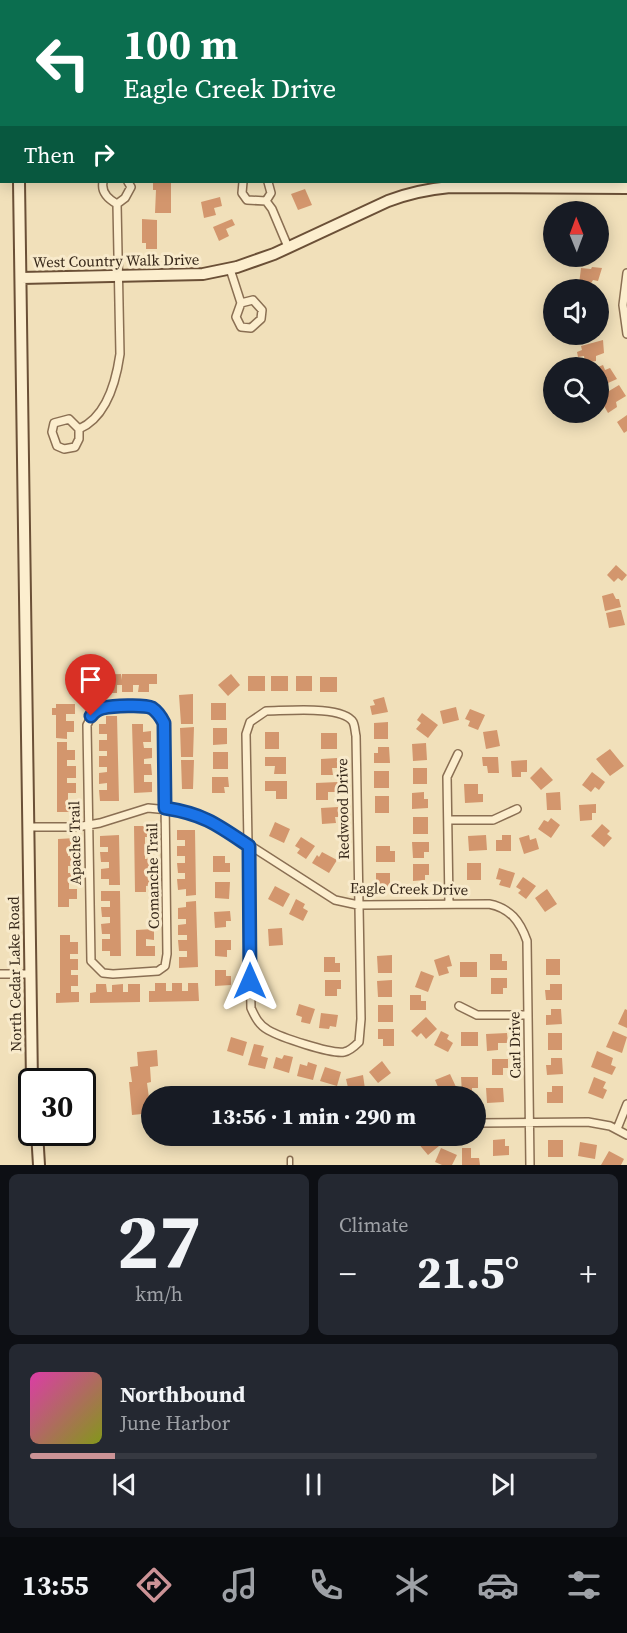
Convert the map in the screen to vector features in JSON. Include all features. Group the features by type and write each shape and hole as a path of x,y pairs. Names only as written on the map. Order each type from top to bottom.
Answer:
{"main road":[{"name":"North Cedar Lake Road","path":"19,183 32,1068"},
{"name":"West Country Walk Drive","path":"21,278 203,274 230,268 288,247 388,201 428,189 627,189"},
{"path":"37,1146 39,1165"}],"street":[{"path":"103,183 109,200 117,204"},
{"path":"117,204 125,198 131,187 129,183"},
{"path":"243,183 242,193 247,200 266,201"},
{"path":"266,201 270,192 268,183"},
{"path":"266,201 272,209 288,247"},
{"path":"79,429 90,424 101,411 117,377 120,354 117,204"},
{"path":"230,268 241,303"},
{"path":"627,273 624,305 627,334"},
{"path":"69,419 79,429 79,440 75,447 64,449 57,446 52,432 54,423 69,419"},
{"name":"Apache Trail","path":"97,969 91,962 90,947 87,725 91,716 103,708 140,706 151,708 159,714"},
{"name":"Redwood Drive","path":"266,711 336,711 347,716 354,723 356,736 361,1019 359,1042 346,1052 335,1052 267,1030 256,1020 251,1008 249,846 246,734 250,722 266,711"},
{"name":"Comanche Trail","path":"97,969 103,973 113,974 158,971 165,966 168,954 164,723 159,714"},
{"path":"449,904 447,777 458,754"},
{"name":"Eagle Creek Drive","path":"28,827 77,827 100,823 148,808 189,812 212,821 335,900 358,905 489,904 500,906 512,914 522,926"},
{"path":"448,820 493,820 517,809"},
{"name":"Carl Drive","path":"522,926 527,940 530,1165"},
{"path":"0,974 30,974"},
{"path":"459,1006 477,1016 528,1015"},
{"path":"617,1129 627,1104"},
{"path":"486,1123 588,1122 610,1126 627,1135"}],"lane":[{"path":"290,1165 291,1159"}],"building":[{"path":"153,183 171,183 171,213 155,213 156,190 153,190"},
{"path":"305,189 312,205 298,210 291,194"},
{"path":"220,197 222,206 214,208 216,215 204,218 201,202"},
{"path":"142,219 157,220 157,249 146,249 146,243 142,243"},
{"path":"232,219 235,225 226,229 229,236 219,241 213,227"},
{"path":"592,267 602,268 599,279 580,279 581,268 591,269"},
{"path":"603,345 604,353 596,357 578,357 577,352 582,350 581,346"},
{"path":"609,368 610,368 617,379 609,383"},
{"path":"619,385 626,396 616,402 617,407 609,412 609,391"},
{"path":"627,415 627,431 624,433 617,422"},
{"path":"616,565 627,575 622,581 618,578 614,582 607,575"},
{"path":"613,593 616,599 619,599 621,607 605,611 602,596"},
{"path":"621,610 625,625 609,628 606,613"},
{"path":"121,674 122,680 122,674 157,674 157,684 149,684 149,692 138,692 139,685 133,685 133,692 122,692 122,685 117,685 117,693 106,693 106,685 98,685 98,693 88,693 88,675"},
{"path":"231,674 240,685 228,696 218,685"},
{"path":"248,676 265,676 265,691 248,691"},
{"path":"271,676 288,676 288,691 271,691"},
{"path":"296,676 312,676 312,691 296,691"},
{"path":"320,677 337,677 337,692 320,692"},
{"path":"193,694 193,724 181,724 179,695"},
{"path":"384,697 388,712 372,715 370,706 375,705 373,700"},
{"path":"211,703 226,703 226,720 211,720"},
{"path":"56,704 75,704 75,714 66,714 66,721 74,721 74,732 67,732 67,739 56,738 56,715 52,715 52,708 56,708"},
{"path":"456,707 459,720 443,724 440,711"},
{"path":"470,709 485,715 478,730 468,726 470,721 465,719"},
{"path":"422,713 438,725 428,738 416,729 421,723 417,720"},
{"path":"106,716 117,716 119,801 100,801 99,790 107,790 107,783 99,784 99,773 107,772 107,767 99,767 99,756 107,756 107,751 99,751 99,740 107,740 107,734 99,734 99,724 106,724"},
{"path":"388,722 388,739 374,739 374,723"},
{"path":"132,724 143,724 143,732 151,731 151,742 143,742 144,748 152,748 152,758 144,759 144,764 151,764 152,775 144,775 144,782 152,782 152,792 134,793"},
{"path":"194,727 193,757 181,757 180,728"},
{"path":"213,728 227,728 227,744 213,745"},
{"path":"497,730 500,746 486,749 483,732"},
{"path":"265,732 279,732 279,749 265,749"},
{"path":"321,733 337,733 337,749 321,749"},
{"path":"57,742 67,742 67,750 75,750 75,760 67,760 67,766 76,766 76,778 67,778 67,783 76,783 76,793 68,793 68,801 76,801 76,812 57,812"},
{"path":"426,743 427,760 413,761 412,744"},
{"path":"378,747 389,747 390,763 374,763 374,753 378,753"},
{"path":"610,749 624,766 610,776 596,759"},
{"path":"213,752 228,752 228,769 213,769"},
{"path":"265,757 286,757 286,774 274,774 275,766 265,766"},
{"path":"482,757 498,757 499,773 488,773 487,766 483,766"},
{"path":"337,758 337,768 332,768 333,775 321,775 321,759"},
{"path":"181,760 194,760 193,789 182,789"},
{"path":"527,760 527,772 521,772 521,777 512,777 511,761"},
{"path":"541,767 553,780 541,790 530,778"},
{"path":"413,768 427,768 427,784 413,784"},
{"path":"374,771 389,771 389,788 374,788"},
{"path":"592,772 605,782 599,790 595,787 591,792 582,785"},
{"path":"212,777 228,777 229,787 224,787 225,793 212,793"},
{"path":"265,781 287,781 287,799 276,799 276,791 265,791"},
{"path":"338,782 338,792 328,792 328,800 316,800 316,783"},
{"path":"464,784 478,784 478,794 483,794 483,802 465,803"},
{"path":"424,792 424,799 428,799 428,808 412,809 412,793"},
{"path":"560,792 561,810 547,810 546,793"},
{"path":"375,796 389,796 389,813 375,813"},
{"path":"596,804 596,813 592,813 592,820 580,821 579,805"},
{"path":"338,807 336,823 322,824 321,808"},
{"path":"413,817 428,817 428,834 413,834"},
{"path":"551,818 560,825 551,838 538,829 544,820 548,822"},
{"path":"275,822 290,829 284,843 269,836"},
{"path":"602,824 610,831 607,834 612,838 604,847 591,836"},
{"path":"134,826 153,826 153,837 145,837 145,843 153,843 153,853 145,853 145,859 153,858 154,870 145,870 146,875 154,875 154,885 146,886 146,892 135,892"},
{"path":"177,830 195,830 196,895 186,896 186,889 178,890 177,879 185,879 185,873 178,873 177,863 185,863 185,856 177,856 177,846 185,846 185,840 177,840"},
{"path":"119,835 120,885 109,885 109,879 101,879 101,869 109,868 109,862 101,862 100,852 108,852 108,847 100,847 100,836"},
{"path":"486,835 487,850 469,851 468,836"},
{"path":"502,835 511,835 511,851 496,851 496,840 502,840"},
{"path":"529,835 530,840 536,838 539,849 524,854 519,838"},
{"path":"301,837 315,846 306,859 297,853 300,849 295,846"},
{"path":"76,838 76,849 68,849 68,856 77,856 77,866 68,866 68,873 77,873 77,882 69,882 69,889 77,889 77,899 69,899 69,907 58,907 58,839"},
{"path":"412,842 429,842 429,852 424,852 424,858 413,858"},
{"path":"376,846 390,846 390,851 395,851 395,862 376,862"},
{"path":"322,852 337,860 329,873 312,863"},
{"path":"213,856 225,856 225,863 230,863 230,872 213,872"},
{"path":"467,863 481,863 481,880 467,880"},
{"path":"413,864 429,864 429,875 425,875 425,880 413,881"},
{"path":"499,868 515,873 510,888 499,885 501,880 496,879"},
{"path":"376,873 390,873 390,890 376,890"},
{"path":"523,877 536,886 526,899 518,893 521,890 516,887"},
{"path":"215,882 230,882 229,899 215,898"},
{"path":"275,886 290,894 283,907 268,899"},
{"path":"547,889 557,904 545,912 535,898"},
{"path":"101,891 120,891 121,956 110,956 110,951 102,951 102,939 110,939 110,934 102,934 101,924 110,923 110,917 102,917 101,907 110,907 110,901 101,901"},
{"path":"296,899 305,904 303,908 308,911 303,921 289,914"},
{"path":"196,901 198,967 179,968 179,957 187,957 187,951 179,951 178,940 187,940 187,935 178,935 178,925 186,924 186,919 178,919 178,908 186,907 186,902"},
{"path":"230,911 231,921 226,921 226,927 215,928 214,912"},
{"path":"282,928 283,945 269,946 268,929"},
{"path":"154,929 154,940 146,939 146,946 155,946 155,956 136,956 136,930"},
{"path":"60,935 70,935 70,942 78,942 78,954 70,954 70,959 78,959 78,970 71,970 71,975 78,975 78,986 71,986 71,992 79,992 79,1002 56,1003 56,993 60,993"},
{"path":"215,940 231,940 231,950 227,950 227,957 215,956"},
{"path":"490,954 502,954 502,961 507,961 507,970 490,970"},
{"path":"392,955 392,973 378,973 377,956"},
{"path":"449,955 452,966 447,967 449,973 439,976 434,960"},
{"path":"324,957 335,957 335,963 340,963 340,972 324,972"},
{"path":"546,959 560,959 560,975 546,975"},
{"path":"460,962 477,962 477,977 460,977"},
{"path":"215,970 226,970 226,976 231,976 231,985 215,986"},
{"path":"421,971 434,976 428,992 415,987"},
{"path":"491,978 507,978 507,988 503,988 503,994 491,994"},
{"path":"325,980 341,980 341,989 337,989 337,996 325,996"},
{"path":"392,980 392,997 378,997 377,981"},
{"path":"155,983 166,983 166,991 172,991 172,983 182,983 182,991 188,991 188,983 198,983 199,1001 149,1002 149,991 155,991"},
{"path":"96,984 106,984 107,992 112,992 112,985 123,984 123,992 128,992 128,984 140,984 140,1002 90,1003 90,993 96,992"},
{"path":"550,984 562,984 562,1000 546,1000 545,990 550,990"},
{"path":"410,995 421,995 421,1001 426,1001 426,1010 410,1010"},
{"path":"299,1004 315,1009 310,1024 301,1022 302,1017 296,1015"},
{"path":"378,1005 393,1005 393,1022 378,1022"},
{"path":"551,1009 561,1009 562,1024 546,1025 546,1015 551,1015"},
{"path":"625,1009 627,1010 627,1028 618,1024"},
{"path":"321,1013 338,1015 336,1027 319,1028"},
{"path":"426,1017 437,1029 426,1039 421,1033 417,1037 411,1031"},
{"path":"378,1029 394,1029 394,1046 383,1046 383,1039 378,1039"},
{"path":"441,1031 449,1035 447,1039 453,1043 448,1052 434,1045"},
{"path":"613,1031 627,1037 622,1053 606,1047"},
{"path":"461,1032 478,1032 478,1046 461,1046"},
{"path":"507,1033 508,1043 498,1043 498,1050 487,1051 486,1034"},
{"path":"548,1033 562,1033 562,1050 548,1050"},
{"path":"231,1037 247,1042 243,1056 227,1051"},
{"path":"254,1044 264,1046 261,1056 268,1058 265,1069 248,1065"},
{"path":"157,1050 158,1066 150,1067 151,1082 147,1083 147,1086 141,1086 141,1114 132,1115 130,1067 138,1066 137,1052"},
{"path":"597,1051 613,1058 611,1065 616,1067 612,1075 591,1067"},
{"path":"284,1055 293,1057 289,1073 273,1068 276,1057 282,1059"},
{"path":"551,1058 562,1058 563,1074 547,1075 546,1065 551,1065"},
{"path":"492,1059 508,1059 508,1068 503,1068 503,1075 492,1075"},
{"path":"382,1061 391,1073 378,1083 369,1072"},
{"path":"308,1062 317,1065 313,1080 297,1076 300,1064 307,1066"},
{"path":"325,1067 341,1072 337,1086 320,1081"},
{"path":"450,1074 456,1086 438,1086 435,1080"},
{"path":"363,1075 365,1086 348,1086 346,1079"},
{"path":"461,1077 478,1077 478,1086 462,1086"},
{"path":"594,1077 606,1082 603,1088 607,1090 603,1099 588,1093"},
{"path":"552,1086 563,1086 563,1103 547,1103 547,1092 552,1092"},
{"path":"486,1088 503,1088 504,1102 487,1103"},
{"path":"505,1139 505,1146 509,1146 509,1155 493,1156 493,1140"},
{"path":"548,1140 563,1140 563,1157 548,1157"},
{"path":"580,1142 597,1145 595,1159 578,1156"},
{"path":"420,1146 439,1146 428,1155"},
{"path":"441,1148 457,1155 452,1165 435,1162"},
{"path":"462,1148 471,1148 471,1158 479,1158 480,1165 462,1165"},
{"path":"609,1151 624,1159 621,1165 601,1165"}],"route":[{"path":"91,716 103,708 140,706 151,708 159,714 164,723 165,808 189,812 212,821 249,846 250,981"}]}
